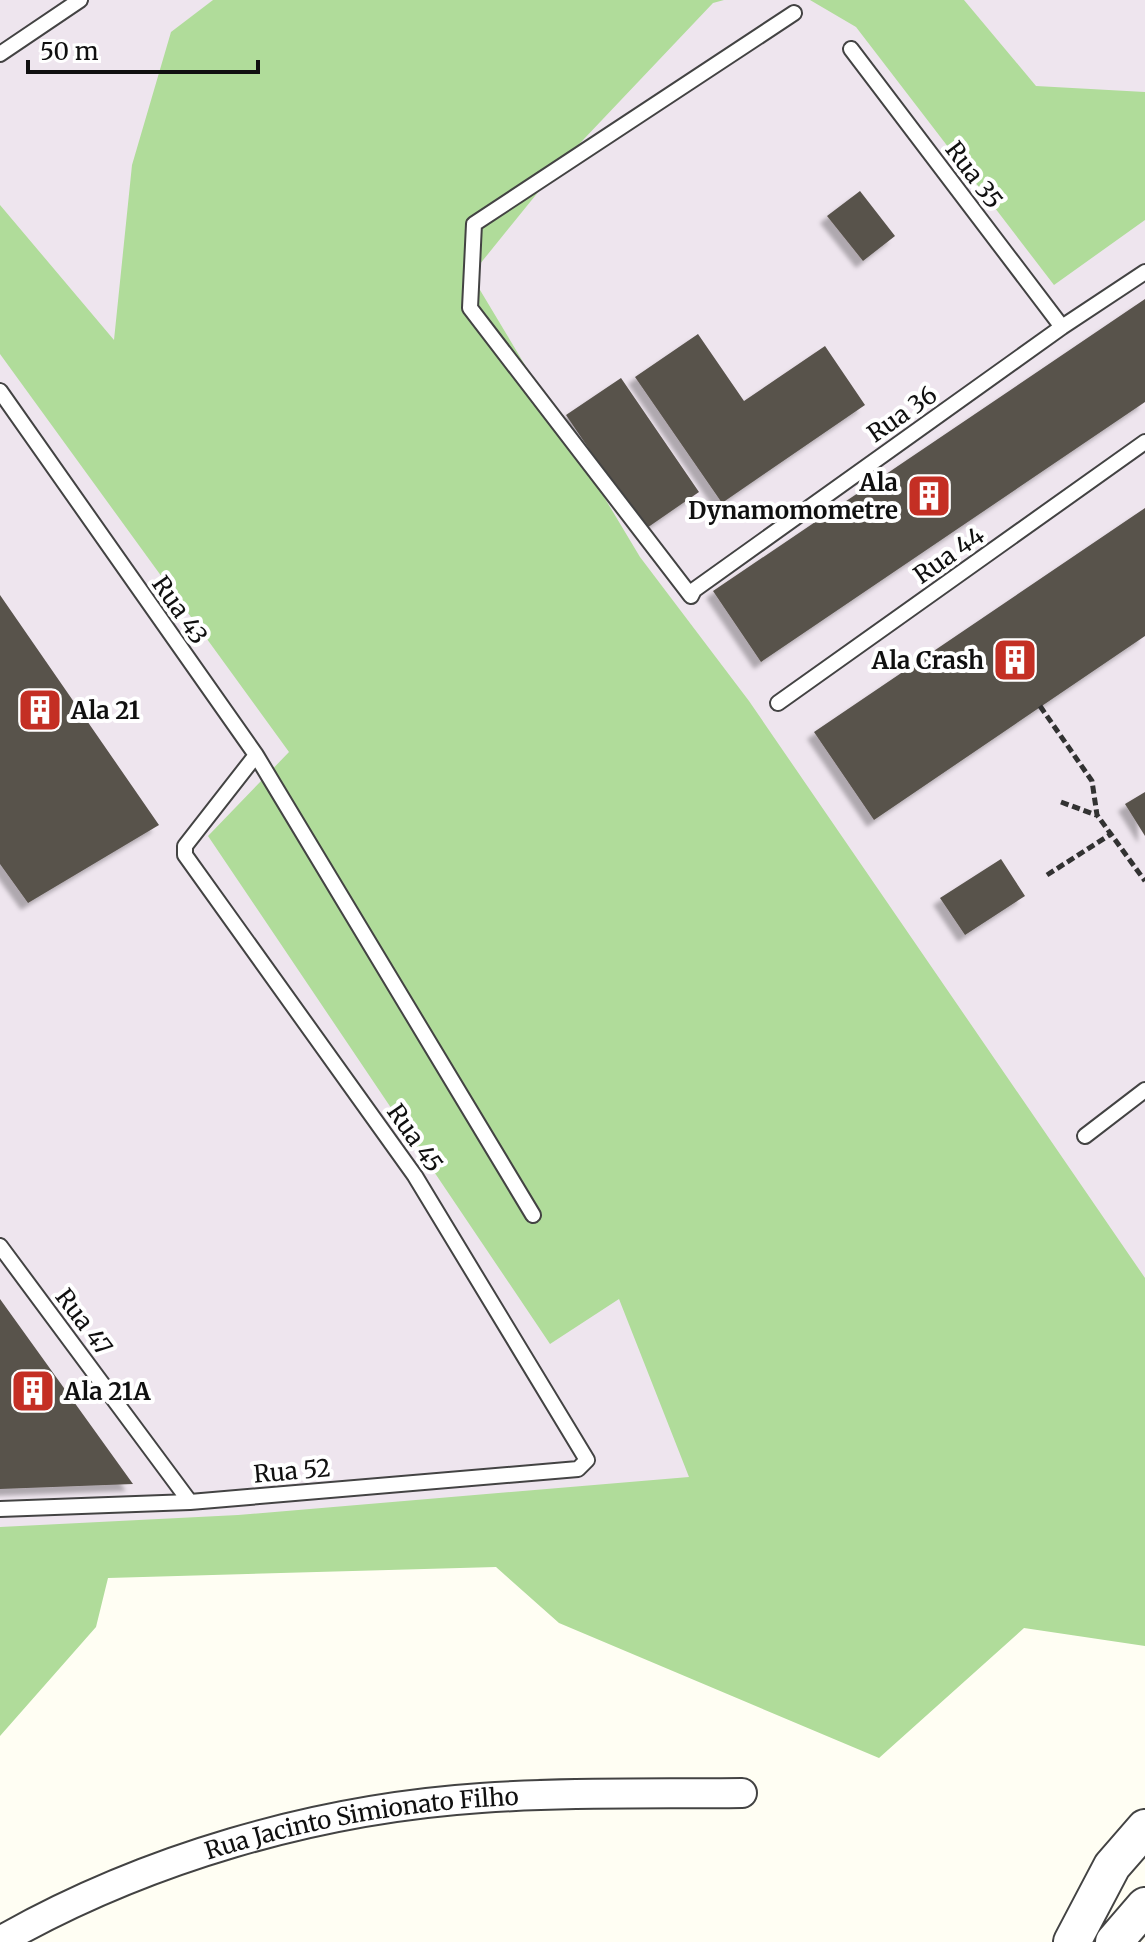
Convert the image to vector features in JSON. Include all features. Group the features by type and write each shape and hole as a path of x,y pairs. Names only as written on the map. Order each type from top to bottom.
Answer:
{"street":[{"name":"Rua Jacinto Simionato Filho","path":"0,1941 161,1867 349,1814 480,1798 742,1793"},
{"path":"1072,1942 1112,1866 1145,1828"},
{"path":"1114,1942 1145,1906"}],"lane":[{"path":"0,54 80,0"},
{"name":"Rua 36","path":"794,13 474,224 470,308 691,596 694,590 1062,327 1145,272"},
{"name":"Rua 35","path":"851,49 1062,327"},
{"name":"Rua 43","path":"0,391 256,755 533,1215"},
{"name":"Rua 44","path":"778,703 1145,442"},
{"name":"Rua 45","path":"256,755 184,851 430,1199 586,1455 586,1465"},
{"path":"1085,1136 1145,1090"},
{"name":"Rua 47","path":"0,1246 190,1502"},
{"name":"Rua 52","path":"0,1509 190,1502 578,1469 586,1465"}],"path":[{"path":"1040,706 1092,781 1097,815 1145,881"},
{"path":"1061,802 1097,815"},
{"path":"1047,875 1111,834"}],"shaded area":[{"path":"0,0 1145,0 1145,1517 0,1535"}],"green space":[{"path":"213,0 724,0 713,3 565,159 471,275 640,557 749,701 1145,1278 1145,1646 1024,1628 879,1758 559,1623 496,1567 108,1578 96,1627 0,1736 0,1527 238,1515 689,1477 619,1299 550,1344 208,836 289,752 0,354 0,205 114,340 132,165 171,32"},
{"path":"810,0 964,0 1036,86 1145,92 1145,220 1054,285 856,27"}],"building":[{"path":"860,191 895,236 863,261 827,216"},
{"name":"Ala Dynamomometre","path":"1145,299 1145,402 761,662 713,591"},
{"path":"698,334 744,401 825,346 865,405 722,503 635,377"},
{"path":"621,378 699,492 644,530 566,415"},
{"name":"Ala Crash","path":"1145,508 1145,636 874,820 814,732"},
{"name":"Ala 21","path":"0,595 159,825 28,903 0,864"},
{"path":"1145,792 1145,836 1125,804"},
{"path":"1001,859 1025,896 965,935 940,898"},
{"name":"Ala 21A","path":"0,1299 133,1484 0,1489"}],"place":[{"name":"Ala Dynamomometre","path":"929,496"},
{"name":"Ala Crash","path":"1015,660"},
{"name":"Ala 21","path":"40,710"},
{"name":"Ala 21A","path":"33,1391"}]}
